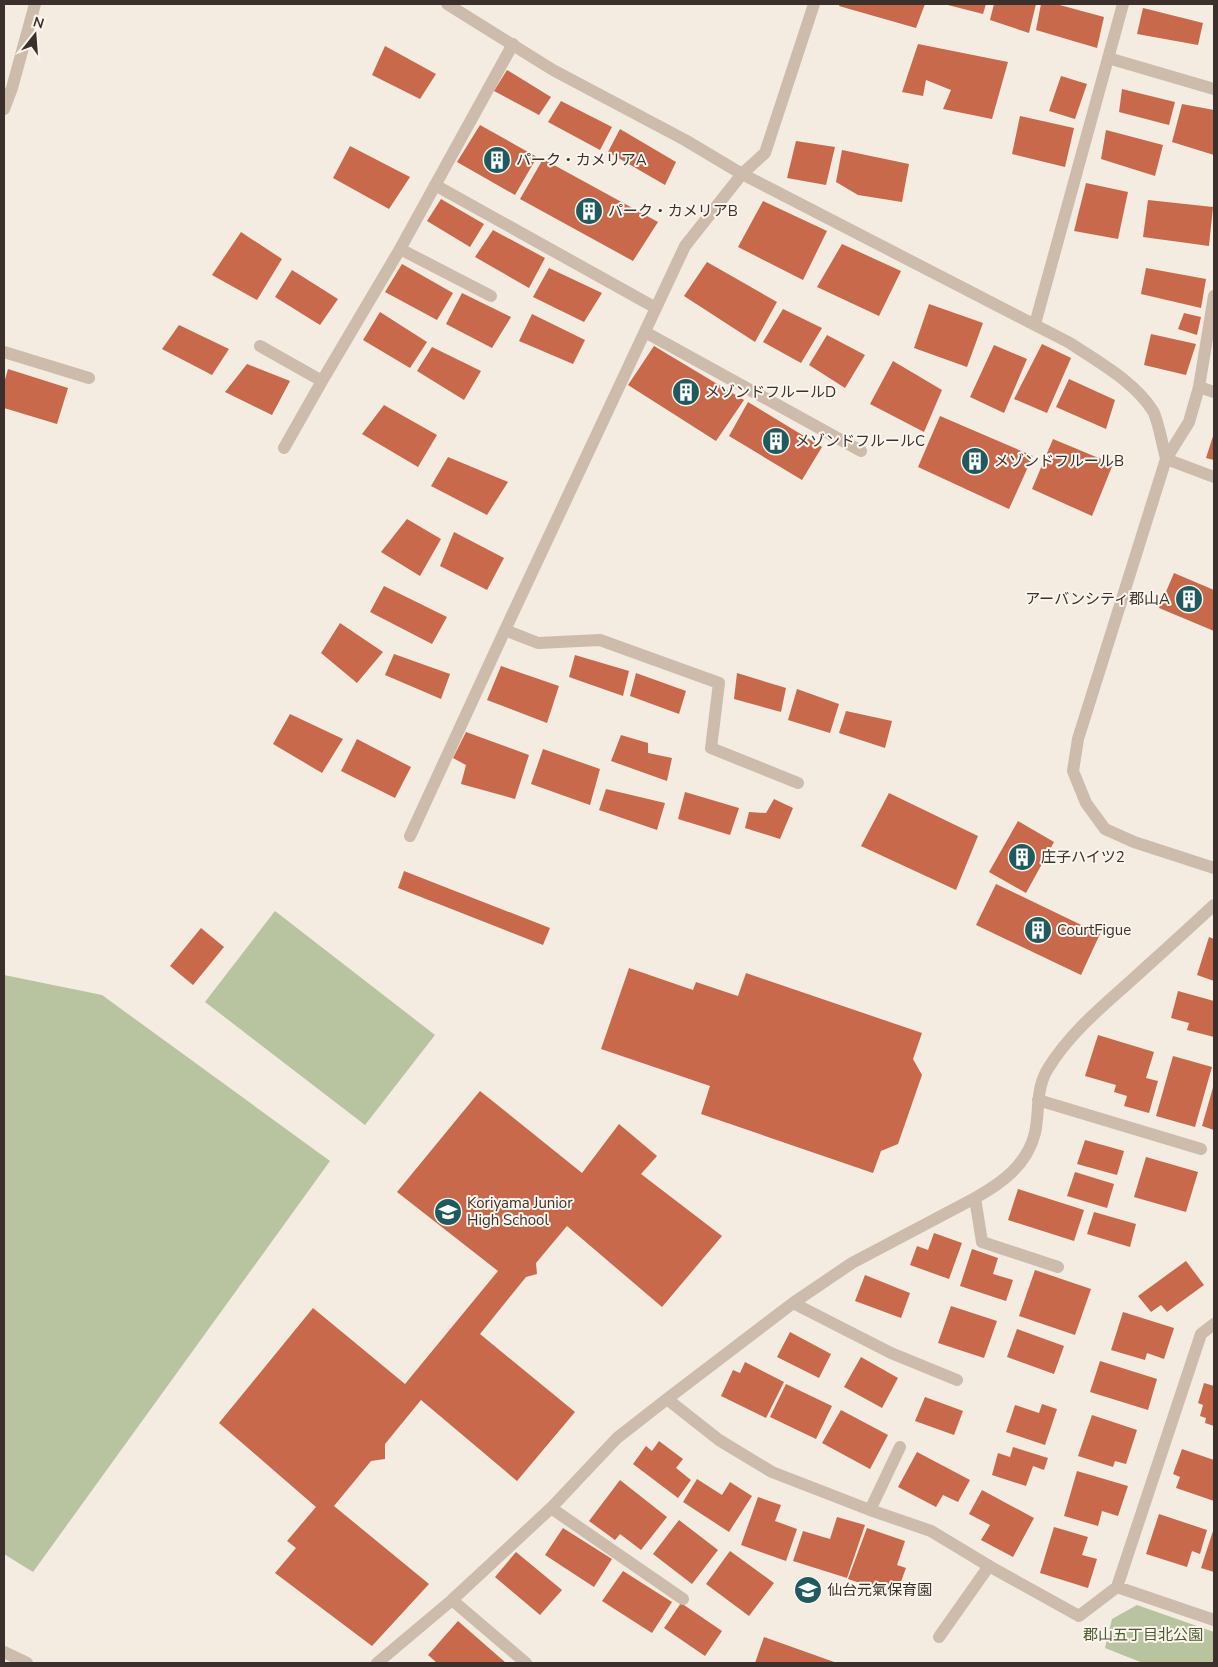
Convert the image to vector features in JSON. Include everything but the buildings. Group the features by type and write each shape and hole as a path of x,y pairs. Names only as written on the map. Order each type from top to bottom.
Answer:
{"street":[{"path":"4,109 12,88 35,4"},
{"path":"447,4 553,70 685,140 742,174 1070,342 1134,389 1154,412 1166,459"},
{"path":"410,836 685,246 742,174 764,152 814,4"},
{"path":"1035,324 1123,4"},
{"path":"284,448 400,249 513,44"},
{"path":"1108,58 1214,89"},
{"path":"435,185 656,308"},
{"path":"400,249 491,296"},
{"path":"1214,296 1199,386 1189,422 1166,459 1078,740 1073,771 1086,804 1105,829 1134,842 1214,868"},
{"path":"645,332 861,451"},
{"path":"260,346 322,381"},
{"path":"4,352 89,378"},
{"path":"1199,386 1214,392"},
{"path":"1166,459 1214,477"},
{"path":"505,630 538,643 600,640 719,683 711,748 798,784"},
{"path":"377,1663 452,1600 551,1508 617,1438 794,1303 852,1263 975,1198 1012,1174 1027,1151 1035,1133 1039,1090 1048,1068 1068,1042 1093,1015 1214,905"},
{"path":"1038,1100 1201,1149"},
{"path":"975,1198 982,1242 1058,1267"},
{"path":"794,1303 891,1353 957,1380"},
{"path":"668,1399 719,1440 772,1472 930,1531 1078,1616 1117,1587 1201,1334 1214,1324"},
{"path":"870,1510 900,1447"},
{"path":"551,1508 683,1599"},
{"path":"939,1637 989,1566"},
{"path":"1117,1587 1214,1620"},
{"path":"452,1600 526,1663"},
{"path":"4,1652 27,1663"}],"green space":[{"path":"275,911 435,1035 365,1125 205,1002"},
{"path":"4,975 102,995 330,1161 33,1572 4,1554"},
{"name":"郡山五丁目北公園","path":"1137,1605 1214,1632 1214,1663 1143,1663 1105,1648 1112,1619"}],"place":[{"name":"パーク・カメリアA","path":"497,160"},
{"name":"パーク・カメリアB","path":"589,211"},
{"name":"メゾンドフルールD","path":"686,392"},
{"name":"メゾンドフルールC","path":"776,441"},
{"name":"メゾンドフルールB","path":"975,461"},
{"name":"アーバンシティ郡山A","path":"1189,599"},
{"name":"庄子ハイツ2","path":"1022,857"},
{"name":"CourtFigue","path":"1038,930"},
{"name":"Koriyama Junior High School","path":"448,1212"},
{"name":"仙台元氣保育園","path":"808,1590"}]}
